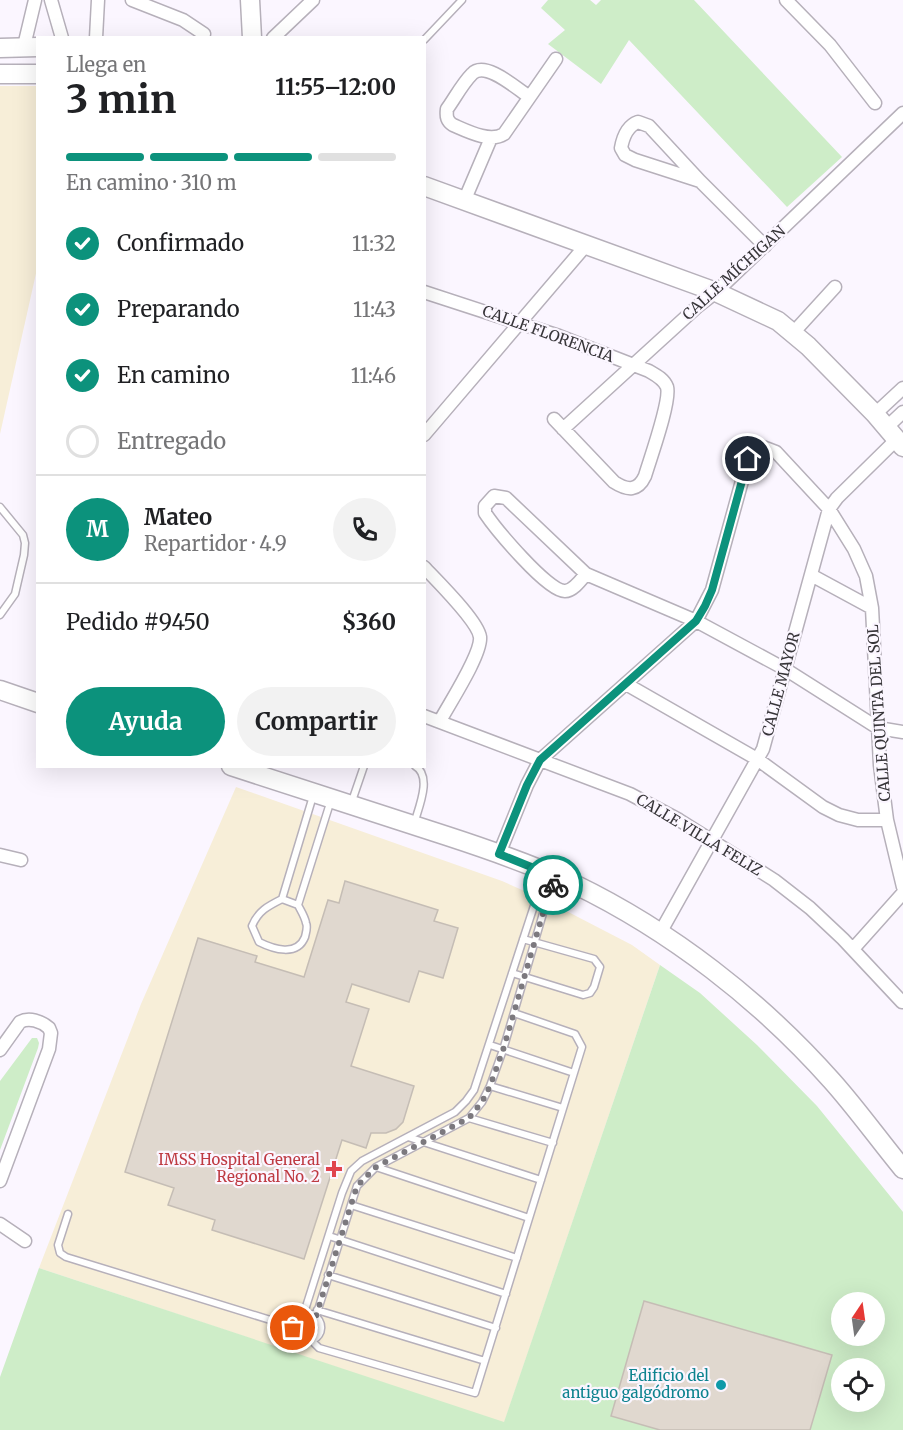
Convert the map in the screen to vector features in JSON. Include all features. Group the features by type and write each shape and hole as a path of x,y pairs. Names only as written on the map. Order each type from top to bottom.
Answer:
{"main road":[{"path":"250,0 252,36"},
{"path":"0,48 31,47"},
{"path":"0,74 36,74"},
{"path":"426,187 716,292 778,321 793,333 891,432"},
{"path":"0,690 36,702"},
{"path":"239,768 414,825 551,874 607,902 660,933 744,996 784,1032 832,1082 903,1169"}],"street":[{"path":"31,47 35,0"},
{"path":"51,0 61,36"},
{"path":"96,36 98,0"},
{"path":"132,0 183,20 204,34"},
{"path":"275,36 313,0"},
{"path":"786,0 830,45 875,103"},
{"path":"528,96 486,70 479,69 473,73 447,109 446,116 448,122 453,125 491,138 504,134 528,96 556,59"},
{"name":"CALLE MÍCHIGAN","path":"563,429 716,292 903,113"},
{"path":"700,181 635,160 626,154 621,148 629,127 638,122 649,126 765,246"},
{"path":"465,199 491,138"},
{"path":"426,433 587,244"},
{"path":"793,333 835,287"},
{"name":"CALLE FLORENCIA","path":"426,293 559,336 658,376 667,385 664,408 645,476 640,486 625,488 614,482 563,429"},
{"path":"891,432 903,388"},
{"path":"891,432 903,412"},
{"path":"554,419 563,429"},
{"name":"CALLE MAYOR","path":"660,933 767,739 829,509 891,432"},
{"name":"CALLE QUINTA DEL SOL","path":"696,621 712,590 748,459 756,448 763,447 776,452 829,509 854,549 866,576 872,608 878,728 887,820 903,887"},
{"path":"586,574 568,591 553,587 512,547 488,516 484,509 486,503 494,496 506,498 586,574 696,621 785,669 878,728 903,732"},
{"path":"426,569 474,624 480,639 468,671 440,721"},
{"name":"CALLE QUINTA DEL SOL","path":"811,574 872,608"},
{"path":"499,854 527,785 540,760 696,621"},
{"path":"626,684 758,759 823,807 839,815 858,820 887,820"},
{"name":"CALLE VILLA FELIZ","path":"426,717 630,794 712,840 774,880 810,908 853,949 903,1004"},
{"path":"0,855 21,860"},
{"path":"853,949 903,893"},
{"path":"903,994 903,1004"},
{"path":"0,1050 20,1022 30,1020 49,1028 51,1033 49,1048 0,1181"},
{"path":"0,1224 26,1241"}],"lane":[{"path":"426,38 462,0"},
{"path":"0,507 23,535 25,543 15,594 0,615"},
{"path":"351,805 363,768"},
{"path":"414,825 424,783 423,775 418,768"},
{"path":"314,793 282,899 264,908 256,916 252,926 260,942 275,950 287,950 303,942 307,924 298,905 332,799"},
{"path":"304,1313 351,1172 362,1161 455,1112 474,1090 524,939 551,874"},
{"path":"485,1361 317,1313 304,1313 296,1318 293,1328 298,1339 307,1342 320,1335 320,1321 317,1313 357,1186 376,1167 469,1118 482,1102 503,1050 535,942 551,874"},
{"path":"282,899 298,905"},
{"path":"513,973 583,995 590,993 594,987 600,967 594,959 524,939"},
{"path":"312,1341 319,1348 476,1393 582,1047 575,1034 514,1013"},
{"path":"490,1045 574,1073"},
{"path":"490,1086 563,1108"},
{"path":"469,1118 553,1143"},
{"path":"408,1137 541,1180"},
{"path":"376,1167 530,1218"},
{"path":"351,1205 517,1258"},
{"path":"68,1214 58,1245 60,1253 66,1257 293,1328"},
{"path":"329,1236 506,1294"},
{"path":"328,1275 496,1328"}],"shaded area":[{"path":"0,86 36,86 36,273 0,434"},
{"name":"IMSS Hospital General Regional No. 2","path":"236,787 502,881 547,901 632,945 660,965 504,1423 39,1268 141,1004"}],"green space":[{"path":"548,0 590,0 596,5 601,0 694,0 842,157 787,207 629,40 601,84 548,44 565,30 541,8"},
{"path":"660,965 700,993 757,1045 817,1106 903,1212 903,1430 0,1430 0,1377 39,1268 504,1422"},
{"path":"32,1038 37,1038 38,1048 0,1150 0,1081"}],"building":[{"path":"345,881 438,910 434,921 458,928 443,978 419,971 409,1002 352,984 346,1002 369,1009 351,1066 414,1086 403,1122 396,1129 386,1133 371,1133 366,1148 342,1140 304,1259 212,1230 215,1220 168,1205 174,1188 125,1172 198,938 257,956 255,962 304,977 328,900 339,903"},
{"name":"Edificio del antiguo galgódromo","path":"644,1301 832,1355 810,1430 660,1430 611,1416"}],"way so far":[{"path":"293,1328 296,1318 300,1315 309,1313 316,1316 357,1186 376,1167 469,1118 482,1102 503,1050 553,885"}],"place":[{"name":"IMSS Hospital General Regional No. 2","path":"334,1169"},
{"name":"Edificio del antiguo galgódromo","path":"721,1385"}],"route":[{"path":"553,885 556,877 499,854 527,785 540,760 696,621 712,590 748,459"}]}
